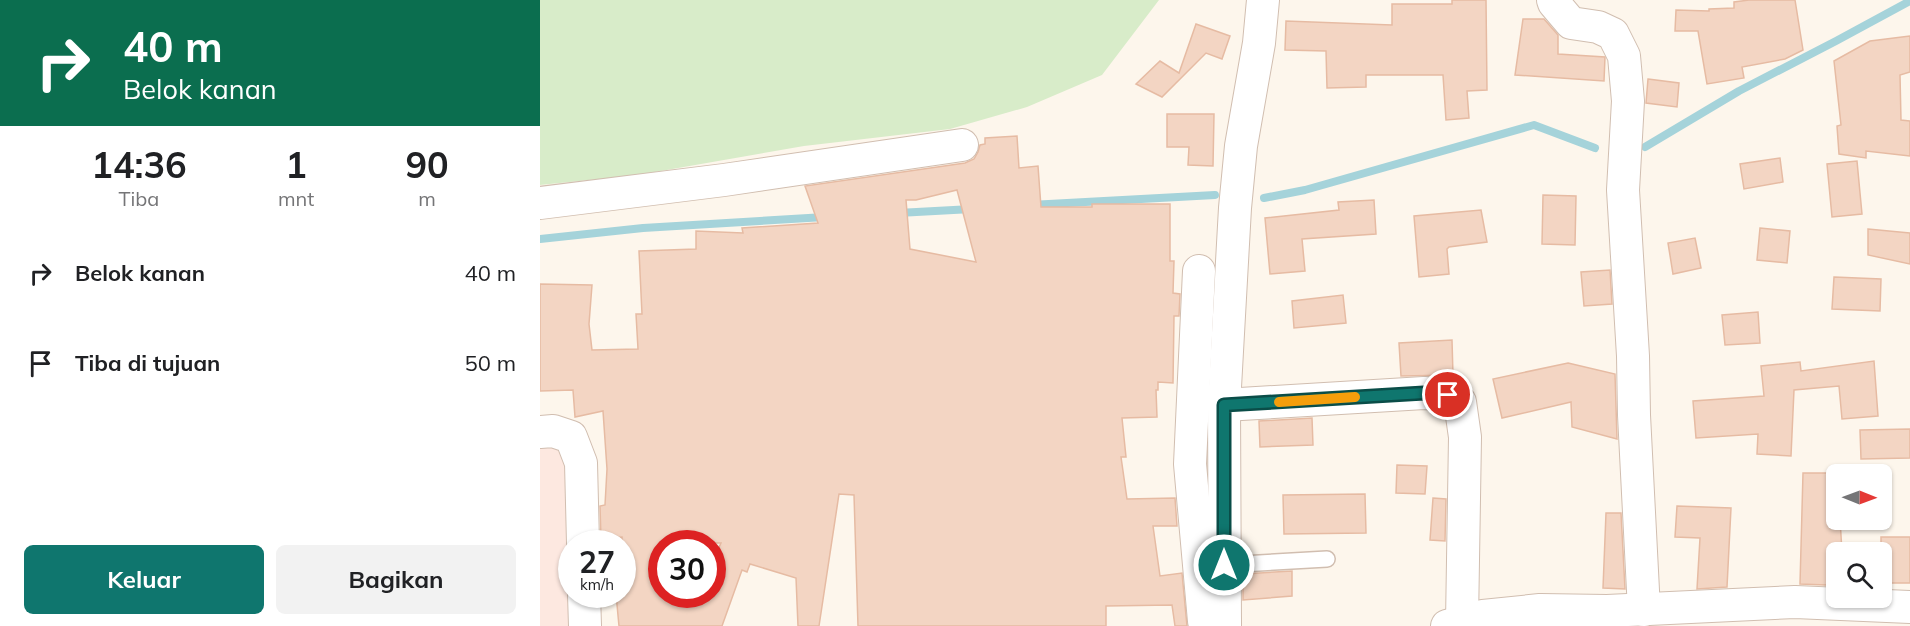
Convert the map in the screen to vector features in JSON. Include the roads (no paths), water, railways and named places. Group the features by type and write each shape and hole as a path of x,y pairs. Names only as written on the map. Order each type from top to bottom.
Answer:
{"street":[{"path":"1199,271 1190,464 1204,621 1225,624 1224,405 1235,208 1241,146 1259,43 1263,0"},
{"path":"1553,0 1571,23 1598,27 1613,34 1624,56 1628,101 1623,190 1644,610"},
{"path":"540,203 723,180 962,145"},
{"path":"1224,405 1424,393 1448,395 1460,402 1465,437 1455,624 1483,616 1540,610 1644,610 1795,602 1910,607"},
{"path":"540,432 553,431 571,437 578,452 581,463 583,530"},
{"path":"584,608 585,626"}],"lane":[{"path":"1224,565 1327,559"}],"waterway":[{"path":"1645,147 1739,91 1910,1"},
{"path":"1264,198 1305,190 1534,125 1595,148"},
{"path":"1030,205 1215,195"},
{"path":"898,213 972,209"},
{"path":"540,239 643,228 825,217"}]}
